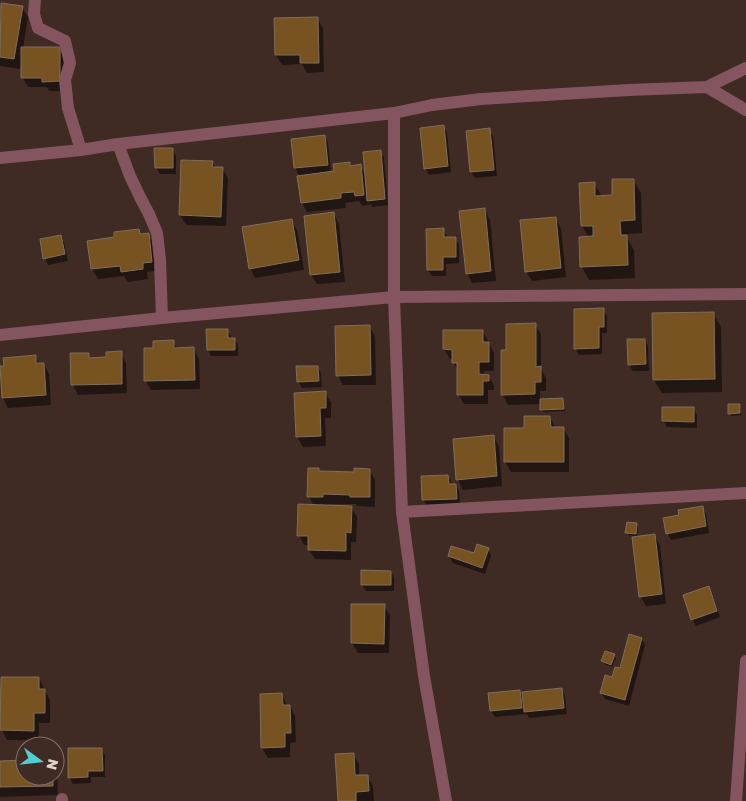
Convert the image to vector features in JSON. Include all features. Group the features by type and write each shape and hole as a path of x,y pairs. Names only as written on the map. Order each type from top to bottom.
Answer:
{"street":[{"path":"35,0 34,14 38,28 65,42 70,63 65,80 68,108 81,150"},
{"path":"0,158 394,113 432,105 481,99 707,87 746,68"},
{"path":"707,87 746,110"},
{"path":"394,113 394,298 402,512 424,676 446,801"},
{"path":"118,144 130,176 150,214 157,233 162,318"},
{"path":"0,335 162,318 394,298 746,294"},
{"path":"402,512 746,493"},
{"path":"736,801 746,661"}],"building":[{"path":"1,3 23,6 14,59 0,57"},
{"path":"318,17 319,63 300,63 300,55 275,55 274,18"},
{"path":"21,47 60,47 60,81 42,82 42,78 21,78"},
{"path":"444,125 448,166 424,169 420,128"},
{"path":"490,128 494,170 470,172 466,131"},
{"path":"325,135 328,165 294,168 291,139"},
{"path":"154,148 173,148 173,168 155,168"},
{"path":"381,150 385,199 367,201 363,152"},
{"path":"181,160 213,161 212,167 223,167 221,217 179,215"},
{"path":"350,162 350,166 361,164 364,195 355,196 354,192 341,193 341,198 301,203 297,176 334,171 333,164"},
{"path":"612,179 634,179 635,220 620,221 621,235 627,235 628,265 580,267 579,237 593,236 593,226 581,226 579,183 595,182 595,196 612,195"},
{"path":"485,208 491,271 466,274 459,211"},
{"path":"334,212 340,272 310,275 304,216"},
{"path":"556,217 561,268 525,272 520,220"},
{"path":"292,219 299,260 249,269 242,227"},
{"path":"444,228 444,237 456,237 456,257 443,257 443,270 427,270 426,229"},
{"path":"139,229 140,234 149,233 152,262 143,263 143,269 121,272 120,266 91,269 87,241 114,237 114,232"},
{"path":"61,235 65,254 43,259 40,239"},
{"path":"604,308 604,327 599,327 599,348 574,349 574,309"},
{"path":"714,312 715,379 653,380 652,313"},
{"path":"536,323 536,367 541,366 541,382 535,382 535,394 501,395 501,350 506,350 506,324"},
{"path":"370,325 371,375 336,376 335,326"},
{"path":"206,329 228,329 228,338 235,338 235,350 207,350"},
{"path":"443,330 483,330 483,342 489,342 489,362 479,362 479,374 489,375 489,381 483,381 483,395 457,395 457,363 452,363 452,350 443,349"},
{"path":"627,339 645,339 646,364 628,365"},
{"path":"174,340 174,348 194,347 195,380 144,381 144,348 153,348 153,341"},
{"path":"122,351 122,384 71,385 70,353 89,353 89,358 106,357 106,352"},
{"path":"36,355 36,363 44,363 46,395 2,398 0,366 4,366 3,358"},
{"path":"296,366 318,366 319,381 297,382"},
{"path":"326,391 326,408 320,408 321,436 296,437 294,393"},
{"path":"563,398 564,409 540,410 540,399"},
{"path":"728,404 740,404 740,413 728,414"},
{"path":"662,407 694,407 694,422 662,421"},
{"path":"524,416 550,416 551,427 564,427 564,462 504,462 504,428 524,428"},
{"path":"494,435 497,476 456,480 453,439"},
{"path":"308,468 319,468 319,471 354,472 354,468 370,469 370,497 323,494 323,497 307,497"},
{"path":"448,475 449,484 456,484 457,499 422,500 421,476"},
{"path":"298,504 352,506 351,533 346,532 346,551 308,550 308,536 297,536"},
{"path":"703,506 706,526 666,534 663,518 679,515 678,510"},
{"path":"627,522 637,523 636,534 625,533"},
{"path":"655,534 662,594 639,597 632,537"},
{"path":"477,544 489,548 482,568 448,556 451,546 474,553"},
{"path":"361,570 391,571 391,585 361,585"},
{"path":"709,586 717,611 691,620 683,595"},
{"path":"351,604 385,604 384,644 351,643"},
{"path":"629,634 642,638 625,700 600,693 605,675 612,677 615,667 620,668"},
{"path":"605,651 615,654 611,665 601,661"},
{"path":"1,677 39,677 39,689 45,689 45,713 34,713 34,731 0,730"},
{"path":"562,688 564,708 524,712 522,692"},
{"path":"520,690 522,708 490,711 488,693"},
{"path":"282,693 283,705 290,705 291,733 285,733 285,747 261,748 260,694"},
{"path":"68,748 102,748 103,771 88,771 88,777 68,778"},
{"path":"354,753 355,775 368,775 369,791 356,792 356,801 338,801 335,754"},
{"path":"15,760 15,786 53,786 0,787 0,761"}]}
